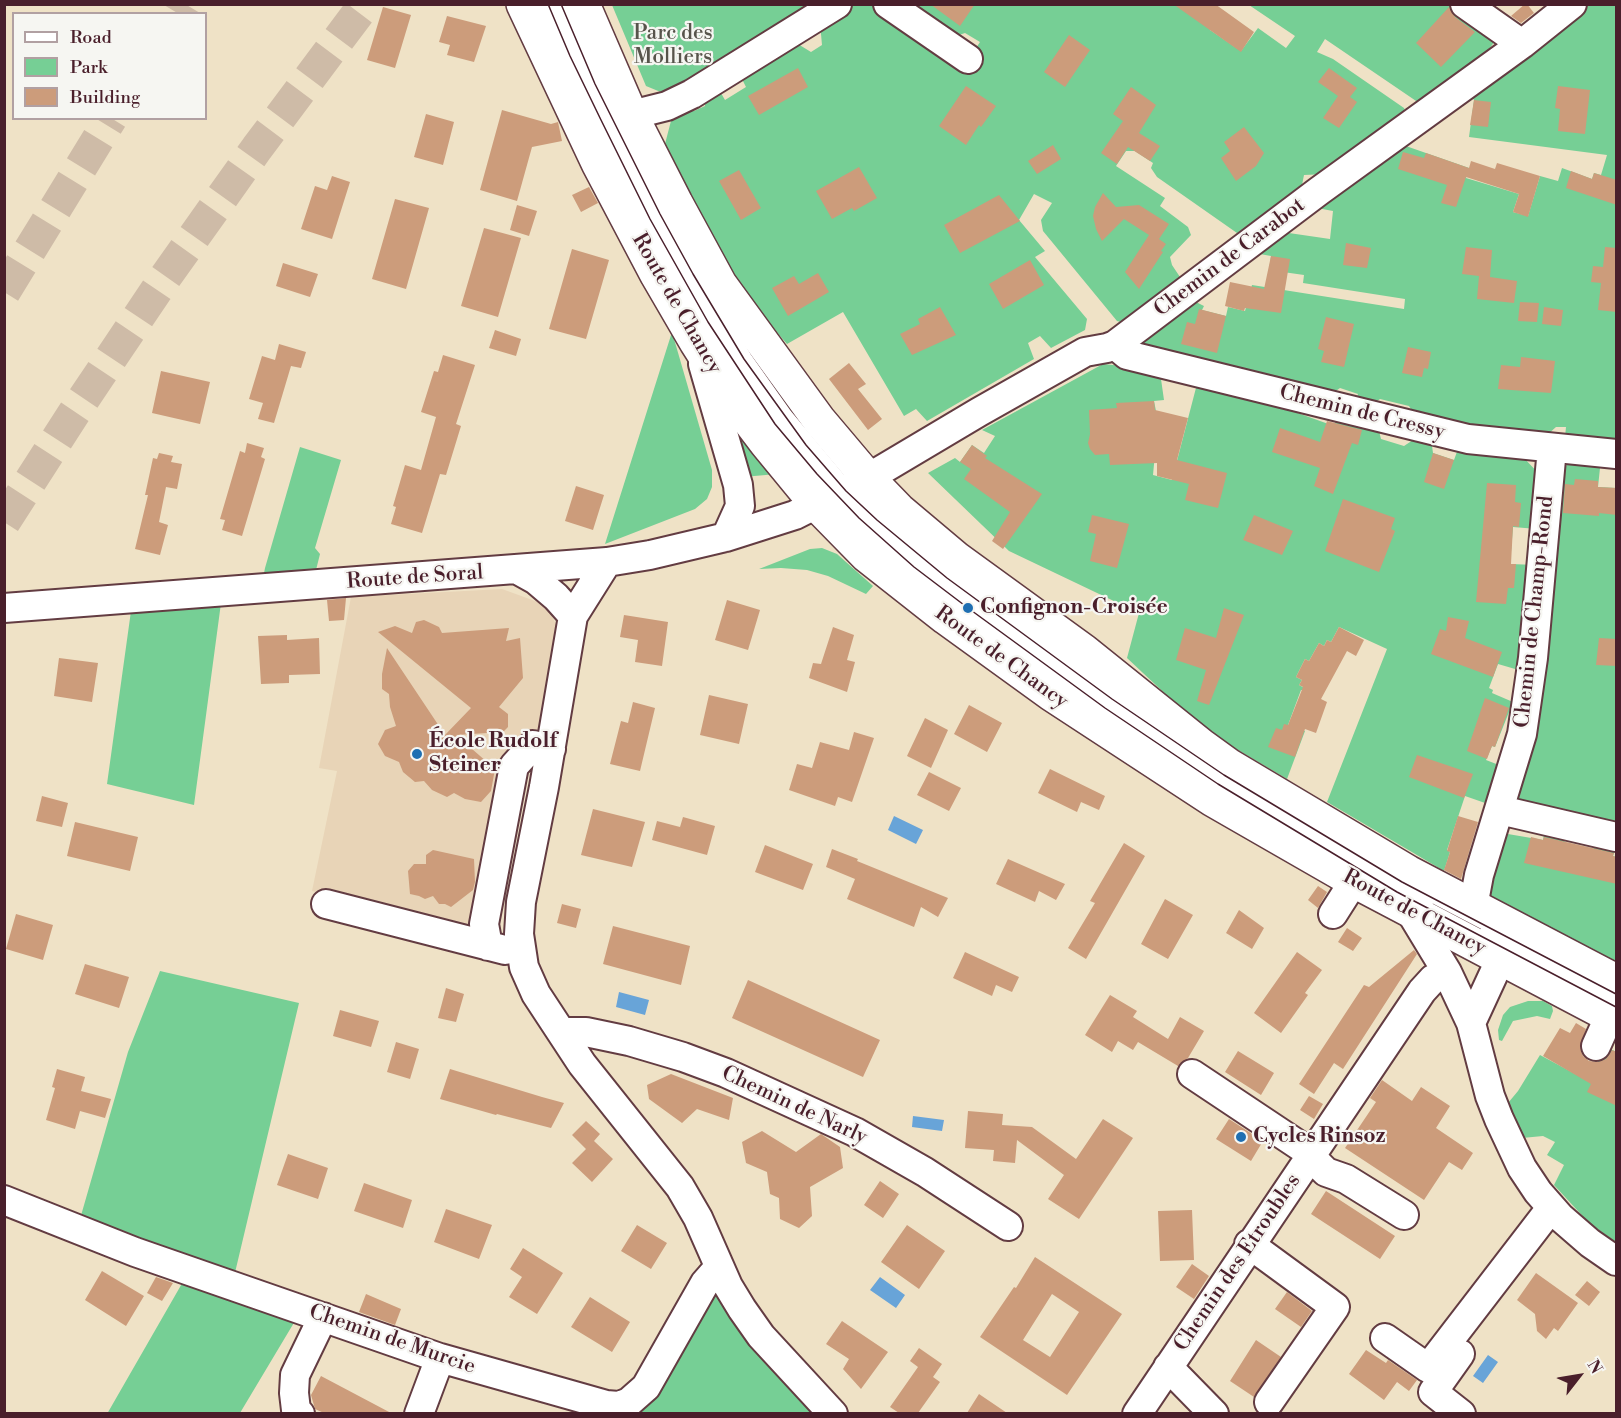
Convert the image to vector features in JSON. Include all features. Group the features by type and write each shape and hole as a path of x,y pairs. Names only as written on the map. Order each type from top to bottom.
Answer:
{"main road":[{"name":"Route de Chancy","path":"523,4 598,163 657,275 696,342 748,420 842,492 899,510 942,547 1100,663 1201,746 1258,784 1355,842 1614,1012"},
{"name":"Route de Chancy","path":"562,5 631,115 675,203 720,284 793,386 842,492 866,555 946,618 1068,706 1213,800 1354,881 1410,911 1493,931 1617,981"}],"street":[{"path":"631,115 667,106 692,94 837,4"},
{"path":"888,4 968,59"},
{"path":"1465,4 1522,44"},
{"name":"Chemin de Carabot","path":"842,492 1085,352 1115,345 1319,191 1522,44 1572,4"},
{"path":"562,5 605,119 655,216 713,319 739,362 780,420 842,492 879,530 917,563 1066,673 1221,780 1399,887 1493,931"},
{"path":"696,342 738,485 740,506 726,537"},
{"name":"Chemin de Cressy","path":"1115,345 1127,355 1468,439 1617,454"},
{"name":"Chemin de Champ-Rond","path":"1464,997 1493,931 1479,875 1522,734 1552,448"},
{"name":"Route de Soral","path":"4,608 607,562 650,555 726,537 795,515 842,492"},
{"path":"607,562 573,616 542,747 521,902 519,934 529,981 606,1096 649,1146 680,1187 698,1218 719,1267 742,1309 761,1336 833,1413"},
{"path":"518,570 536,580 573,616"},
{"path":"488,946 484,924 514,766 542,747"},
{"path":"1500,810 1617,837"},
{"path":"1333,914 1354,881"},
{"path":"326,904 522,953"},
{"path":"1410,911 1464,997 1498,1119 1522,1168 1556,1212 1590,1242 1617,1261"},
{"name":"Chemin des Etroubles","path":"1137,1413 1422,991 1434,979 1464,997"},
{"path":"1596,1046 1614,1012"},
{"name":"Chemin de Narly","path":"561,1032 586,1032 629,1041 683,1057 726,1074 855,1132 926,1172 1008,1226"},
{"path":"1192,1074 1312,1154 1326,1172 1346,1179 1404,1215"},
{"name":"Chemin de Murcie","path":"4,1200 135,1252 440,1358 606,1405 619,1406 638,1396 646,1387 705,1283 719,1267"},
{"path":"1385,1338 1428,1368 1556,1212"},
{"path":"1461,1413 1433,1392 1556,1212"},
{"path":"1249,1244 1335,1307 1269,1402"},
{"path":"300,1413 296,1410 295,1375 323,1317"},
{"path":"419,1413 440,1358"},
{"path":"1168,1367 1214,1413"}],"shaded area":[{"name":"École Rudolf Steiner","path":"502,589 546,605 562,636 547,723 521,745 475,935 312,891 337,771 319,768 351,597"}],"green space":[{"name":"Parc des Molliers","path":"612,5 822,5 668,95 646,86"},
{"path":"850,5 874,5 965,65 980,42 965,33 956,36 898,5 1203,5 1210,30 1241,51 1258,28 1286,48 1295,36 1249,5 1452,5 1498,37 1478,64 1422,105 1325,39 1317,52 1333,59 1404,108 1407,115 1327,174 1304,175 1300,195 1256,230 1237,233 1157,177 1151,168 1153,163 1135,151 1126,151 1116,166 1165,198 1160,206 1188,227 1191,235 1170,257 1172,265 1184,283 1128,324 1117,321 1043,231 1041,220 1052,203 1034,194 1019,220 1045,251 1035,257 1087,319 1085,330 1051,348 1040,336 1028,343 1034,359 927,421 916,409 904,416 843,312 787,344 753,305 722,254 665,144 672,117 686,108 694,111 705,106 705,96 718,88 725,100 746,87 739,73 793,41 811,52 822,45 820,23"},
{"path":"1589,5 1616,5 1616,441 1565,437 1566,427 1556,427 1546,436 1473,429 1414,414 1409,406 1380,399 1373,404 1356,401 1358,394 1340,388 1330,395 1140,346 1142,338 1192,300 1204,306 1202,310 1226,316 1228,307 1245,311 1252,285 1404,309 1405,299 1303,283 1304,275 1269,270 1271,256 1254,253 1282,232 1330,239 1333,211 1317,208 1403,145 1469,168 1466,178 1519,194 1513,212 1528,216 1540,176 1558,181 1562,168 1592,179 1594,173 1601,175 1607,155 1469,137 1474,100 1469,92"},
{"path":"672,332 712,470 712,487 707,499 695,509 605,544"},
{"path":"1103,364 1153,369 1161,379 1164,400 1154,401 1158,421 1153,475 1172,480 1197,384 1267,402 1334,426 1336,420 1379,431 1381,439 1404,446 1413,440 1432,446 1433,453 1454,460 1458,449 1522,456 1542,477 1537,529 1513,527 1510,564 1537,565 1522,671 1498,664 1489,688 1493,690 1492,693 1513,702 1495,747 1492,746 1486,760 1504,767 1488,804 1465,796 1447,850 1450,852 1444,871 1327,802 1387,649 1339,627 1331,642 1327,640 1324,646 1319,643 1309,661 1305,659 1296,677 1302,680 1299,685 1308,690 1301,690 1288,725 1305,731 1287,779 1216,737 1127,658 1139,613 1009,551 928,473 955,458 960,462 972,445 984,453 995,436 982,430"},
{"path":"724,408 777,474 743,477"},
{"path":"300,447 341,460 315,548 320,554 316,570 270,575 264,573 265,568"},
{"path":"1570,460 1594,461 1600,468 1598,487 1616,488 1616,828 1514,800 1561,474"},
{"path":"822,548 837,554 873,586 866,594 828,576 807,570 759,569 810,549"},
{"path":"221,603 194,805 107,784 131,611"},
{"path":"1502,833 1543,840 1544,834 1565,839 1564,844 1593,851 1594,846 1615,850 1613,856 1616,857 1616,962 1492,899 1485,887"},
{"path":"160,971 299,1003 233,1281 80,1219 128,1052"},
{"path":"1528,1001 1543,1001 1552,1006 1550,1019 1537,1016 1513,1021 1502,1041 1499,1040 1498,1030 1503,1015 1510,1007"},
{"path":"1606,1046 1616,1052 1616,1242 1589,1223 1554,1185 1564,1165 1547,1155 1555,1142 1543,1136 1522,1138 1508,1103 1540,1055 1581,1077 1596,1066"},
{"path":"184,1280 295,1321 240,1413 107,1414"},
{"path":"715,1287 821,1414 637,1414"}],"water":[{"path":"894,816 923,830 916,844 888,830"},
{"path":"619,992 649,1000 645,1015 616,1007"},
{"path":"913,1116 944,1120 942,1131 912,1127"},
{"path":"880,1277 905,1295 896,1308 870,1290"},
{"path":"1488,1355 1498,1362 1483,1383 1473,1376"}],"building":[{"path":"930,4 975,4 960,26"},
{"path":"1173,4 1215,4 1254,32 1241,52"},
{"path":"1525,4 1534,13 1521,23 1511,16"},
{"path":"383,7 411,15 395,68 367,60"},
{"path":"1449,7 1455,17 1475,32 1441,67 1416,43"},
{"path":"447,16 486,26 474,62 447,55 450,45 439,42"},
{"path":"1069,35 1090,50 1065,87 1044,72"},
{"path":"798,68 808,87 759,115 748,96"},
{"path":"1329,68 1357,88 1350,97 1357,102 1339,128 1323,118 1338,96 1318,82"},
{"path":"966,86 996,106 981,127 979,125 966,145 939,126"},
{"path":"1558,86 1590,90 1585,134 1558,131 1560,109 1555,108"},
{"path":"1131,87 1156,105 1139,133 1160,146 1150,161 1128,147 1117,164 1101,153 1123,121 1113,114"},
{"path":"1474,100 1491,102 1488,127 1470,125"},
{"path":"502,110 551,124 558,122 562,141 532,147 517,201 480,190"},
{"path":"426,114 454,122 443,165 414,157"},
{"path":"1244,127 1264,153 1256,166 1236,181 1221,158 1230,151 1224,142"},
{"path":"1053,145 1061,159 1037,174 1028,161"},
{"path":"1403,152 1424,158 1426,153 1469,168 1471,161 1495,169 1497,163 1540,176 1528,217 1513,212 1519,194 1466,177 1456,207 1441,203 1447,185 1398,169"},
{"path":"859,167 877,198 854,211 852,208 832,219 816,191"},
{"path":"739,170 761,208 741,220 719,181"},
{"path":"1571,171 1592,179 1594,173 1617,180 1617,205 1566,188"},
{"path":"332,176 350,182 332,239 301,229 315,186 327,190"},
{"path":"589,187 598,203 581,212 572,195"},
{"path":"1103,193 1116,207 1139,205 1169,224 1159,239 1166,244 1161,251 1163,252 1139,289 1125,272 1149,235 1124,219 1102,241 1093,216"},
{"path":"999,195 1020,221 960,253 944,225"},
{"path":"395,199 429,208 406,289 372,279"},
{"path":"517,205 537,211 529,236 510,230"},
{"path":"484,228 521,238 498,317 461,306"},
{"path":"1346,243 1371,248 1367,268 1343,265"},
{"path":"1466,247 1492,250 1490,277 1517,281 1514,303 1477,299 1479,276 1462,274"},
{"path":"1605,247 1617,248 1617,312 1598,310 1601,283 1591,282 1593,266 1603,267"},
{"path":"572,249 609,260 586,339 549,329"},
{"path":"1271,256 1290,259 1281,313 1245,308 1244,311 1225,306 1230,282 1264,289"},
{"path":"1030,260 1044,285 1003,309 989,284"},
{"path":"283,263 318,274 310,297 276,286"},
{"path":"818,273 829,292 788,316 772,288 794,276 799,284"},
{"path":"1520,302 1539,303 1537,322 1518,321"},
{"path":"940,307 956,335 912,355 900,334 920,324 918,319"},
{"path":"1544,307 1563,310 1561,326 1542,324"},
{"path":"1199,309 1226,316 1217,353 1181,344 1187,322 1195,324"},
{"path":"1326,317 1354,324 1344,367 1321,362 1324,351 1318,349"},
{"path":"495,330 521,339 516,356 489,348"},
{"path":"279,344 306,352 301,368 291,366 274,423 258,419 263,403 249,399 262,356 275,360"},
{"path":"1408,347 1431,352 1428,369 1424,368 1422,377 1402,373"},
{"path":"443,355 475,365 456,424 461,426 446,475 440,474 422,533 391,524 396,507 393,506 405,465 421,470 436,417 421,412 434,371 438,372"},
{"path":"1521,357 1555,361 1551,393 1498,389 1501,365 1520,367"},
{"path":"849,363 866,384 858,389 882,419 868,430 829,379"},
{"path":"161,371 210,382 200,424 152,413"},
{"path":"1154,401 1155,410 1188,418 1177,460 1227,473 1218,508 1185,500 1189,484 1157,476 1157,463 1110,465 1109,454 1095,455 1090,449 1088,443 1089,410 1117,408 1116,403"},
{"path":"1327,421 1362,430 1358,445 1352,443 1333,494 1314,486 1320,468 1272,452 1280,428 1320,442"},
{"path":"247,443 264,448 261,457 265,459 242,536 222,530 225,520 220,519 240,451 245,453"},
{"path":"972,445 987,456 985,458 1042,494 1003,549 992,541 1010,512 964,479 971,469 960,462"},
{"path":"159,453 173,456 171,462 182,464 177,489 166,487 159,522 168,525 160,555 135,549 148,495 145,495 153,458 157,459"},
{"path":"1433,453 1454,460 1444,489 1424,482"},
{"path":"1575,479 1598,481 1598,487 1617,488 1617,515 1563,513 1565,484 1574,485"},
{"path":"1487,483 1516,485 1515,502 1521,503 1519,527 1513,526 1511,564 1516,564 1514,588 1508,588 1506,604 1476,602"},
{"path":"576,486 604,495 593,530 565,521"},
{"path":"1343,499 1395,518 1391,529 1395,531 1379,572 1325,551"},
{"path":"1092,515 1129,524 1117,568 1090,561 1096,534 1088,532"},
{"path":"1254,515 1293,531 1282,555 1243,540"},
{"path":"346,598 344,620 329,621 327,600"},
{"path":"727,600 760,610 748,650 715,640"},
{"path":"1224,608 1244,615 1209,705 1197,701 1206,670 1176,660 1185,628 1216,638"},
{"path":"624,615 668,622 662,666 635,662 638,640 620,637"},
{"path":"1448,617 1469,621 1465,638 1502,652 1493,677 1431,654 1440,629 1446,631"},
{"path":"424,620 439,627 442,633 509,628 506,641 520,638 523,678 499,707 508,714 508,727 503,732 456,735 495,769 491,791 481,802 465,799 454,793 447,797 432,790 424,781 415,782 403,772 399,762 385,756 378,744 385,730 396,726 390,707 389,694 382,689 382,674 387,648 445,735 471,708 378,632 395,626 412,633 416,622"},
{"path":"833,627 854,635 847,660 855,662 847,692 809,678 813,663 821,664"},
{"path":"1339,627 1364,640 1356,656 1347,651 1321,699 1327,702 1316,733 1305,729 1295,757 1268,747 1276,728 1282,730 1284,724 1288,725 1303,687 1299,685 1302,680 1296,677 1305,659 1309,661 1319,643 1324,646 1327,640 1331,642"},
{"path":"287,635 287,640 319,638 320,674 289,675 289,683 261,684 258,636"},
{"path":"1599,638 1617,639 1617,666 1596,665"},
{"path":"59,658 98,663 92,702 54,696"},
{"path":"709,695 748,704 739,744 700,735"},
{"path":"1485,698 1509,708 1495,747 1492,746 1487,759 1467,751"},
{"path":"633,702 655,708 640,771 610,764 621,721 628,723"},
{"path":"969,705 1002,723 987,752 954,734"},
{"path":"925,718 948,730 931,768 907,756"},
{"path":"854,732 874,738 852,802 838,797 835,806 789,790 797,764 812,768 820,742 849,750"},
{"path":"1417,755 1473,774 1464,798 1409,777"},
{"path":"1050,769 1105,796 1099,810 1081,802 1077,812 1038,793"},
{"path":"929,772 961,788 949,811 917,795"},
{"path":"42,796 68,803 62,827 36,821"},
{"path":"593,809 645,822 632,867 581,855"},
{"path":"1458,816 1478,822 1461,879 1444,870 1450,852 1447,851"},
{"path":"683,817 715,826 707,855 652,840 657,821 680,827"},
{"path":"75,822 138,837 130,871 67,856"},
{"path":"1531,837 1543,840 1544,837 1614,853 1613,856 1617,857 1617,884 1524,863"},
{"path":"1124,843 1145,856 1086,959 1068,948 1095,903 1090,901"},
{"path":"765,845 813,864 803,890 755,872"},
{"path":"832,849 948,898 938,917 921,907 914,927 847,899 855,879 826,867"},
{"path":"433,850 474,859 473,890 451,907 439,904 433,896 425,899 410,894 408,871 414,864 426,864 426,855"},
{"path":"1008,859 1065,884 1056,900 1039,891 1035,902 996,884"},
{"path":"1318,886 1327,892 1318,908 1308,900"},
{"path":"1165,899 1193,915 1168,959 1141,944"},
{"path":"562,904 581,909 576,928 557,923"},
{"path":"1239,910 1264,928 1252,949 1226,933"},
{"path":"16,914 53,925 43,960 6,949"},
{"path":"613,926 690,946 681,985 603,964"},
{"path":"1347,928 1362,938 1353,951 1338,942"},
{"path":"1414,950 1417,954 1343,1069 1334,1063 1314,1094 1299,1084 1364,985 1369,987"},
{"path":"965,952 1019,977 1012,992 996,985 992,996 953,978"},
{"path":"1297,952 1322,970 1305,993 1308,995 1281,1033 1254,1013"},
{"path":"85,964 129,977 119,1008 75,994"},
{"path":"748,980 880,1040 863,1077 732,1018"},
{"path":"446,988 464,994 456,1022 438,1018"},
{"path":"1110,995 1137,1011 1133,1017 1168,1039 1180,1017 1204,1031 1188,1058 1178,1066 1138,1042 1133,1050 1118,1041 1112,1052 1085,1035"},
{"path":"340,1010 379,1021 371,1047 333,1036"},
{"path":"1576,1023 1586,1029 1580,1048 1583,1056 1589,1061 1598,1062 1606,1059 1612,1050 1617,1052 1617,1106 1587,1092 1591,1084 1543,1056 1560,1028 1570,1033"},
{"path":"396,1042 419,1049 410,1079 387,1072"},
{"path":"1238,1051 1274,1073 1261,1095 1225,1072"},
{"path":"57,1069 85,1077 81,1091 111,1099 105,1118 80,1111 75,1129 46,1120 55,1088 52,1087"},
{"path":"450,1069 564,1103 551,1128 440,1099"},
{"path":"671,1074 733,1098 729,1120 697,1109 682,1123 649,1099 647,1085"},
{"path":"1382,1080 1412,1101 1421,1087 1450,1106 1436,1128 1473,1153 1462,1170 1449,1162 1424,1200 1345,1148 1376,1102 1370,1098"},
{"path":"1309,1096 1323,1104 1314,1119 1300,1110"},
{"path":"968,1111 1003,1114 1002,1125 1032,1127 1076,1159 1103,1119 1133,1138 1079,1219 1048,1199 1064,1175 1017,1140 1015,1163 993,1161 994,1150 965,1148"},
{"name":"Cycles Rinsoz","path":"1229,1119 1263,1141 1251,1161 1216,1139"},
{"path":"586,1121 600,1134 594,1141 613,1159 592,1182 572,1163 586,1149 572,1135"},
{"path":"762,1131 796,1152 821,1134 840,1147 843,1168 810,1187 812,1216 799,1228 780,1219 779,1198 770,1194 767,1172 746,1163 742,1142"},
{"path":"288,1154 328,1168 318,1199 277,1185"},
{"path":"880,1181 899,1194 883,1218 864,1205"},
{"path":"364,1183 412,1200 403,1228 354,1211"},
{"path":"1326,1191 1395,1236 1380,1259 1311,1214"},
{"path":"446,1209 492,1225 479,1259 434,1242"},
{"path":"1192,1210 1194,1260 1160,1261 1158,1211"},
{"path":"637,1225 667,1243 651,1269 621,1251"},
{"path":"907,1225 945,1251 919,1289 881,1262"},
{"path":"523,1248 563,1273 537,1314 509,1297 522,1277 510,1269"},
{"path":"1035,1257 1122,1314 1067,1395 980,1337 1014,1287 1016,1288","holes":["1052,1294 1079,1312 1050,1357 1023,1340"]},
{"path":"1192,1264 1209,1276 1194,1299 1176,1287"},
{"path":"102,1271 144,1296 126,1326 85,1300"},
{"path":"1536,1273 1578,1303 1558,1331 1554,1328 1546,1339 1537,1331 1535,1314 1517,1300"},
{"path":"156,1277 173,1283 162,1301 147,1293"},
{"path":"1587,1281 1600,1292 1589,1306 1575,1295"},
{"path":"1287,1292 1312,1311 1301,1327 1275,1309"},
{"path":"366,1294 401,1309 395,1325 359,1312"},
{"path":"590,1297 630,1322 612,1352 571,1327"},
{"path":"842,1321 888,1352 861,1389 843,1369 849,1359 826,1344"},
{"path":"1256,1340 1281,1357 1254,1397 1230,1381"},
{"path":"919,1348 942,1364 933,1377 940,1382 918,1413 899,1413 890,1407 918,1367 910,1361"},
{"path":"1366,1350 1386,1363 1388,1360 1417,1380 1409,1391 1397,1382 1384,1400 1349,1374"},
{"path":"321,1376 391,1413 324,1413 315,1409 311,1395"},
{"path":"979,1394 1007,1413 967,1413"}],"tunnel":[{"path":"180,12 185,4"},
{"path":"4,522 164,279 257,148 365,4"},
{"path":"4,292 110,120"}],"tram line":[{"path":"548,4 570,56 650,219 708,322 775,424 817,474 859,518 914,567 968,608 1105,708 1218,784 1397,892 1616,1007"},
{"path":"561,4 595,84 660,214 693,274 744,359 806,445 846,491 947,578 1112,699 1224,775 1402,882 1616,994"}],"place":[{"name":"Confignon-Croisée","path":"968,608"},
{"name":"École Rudolf Steiner","path":"417,754"},
{"name":"Cycles Rinsoz","path":"1241,1137"}]}
